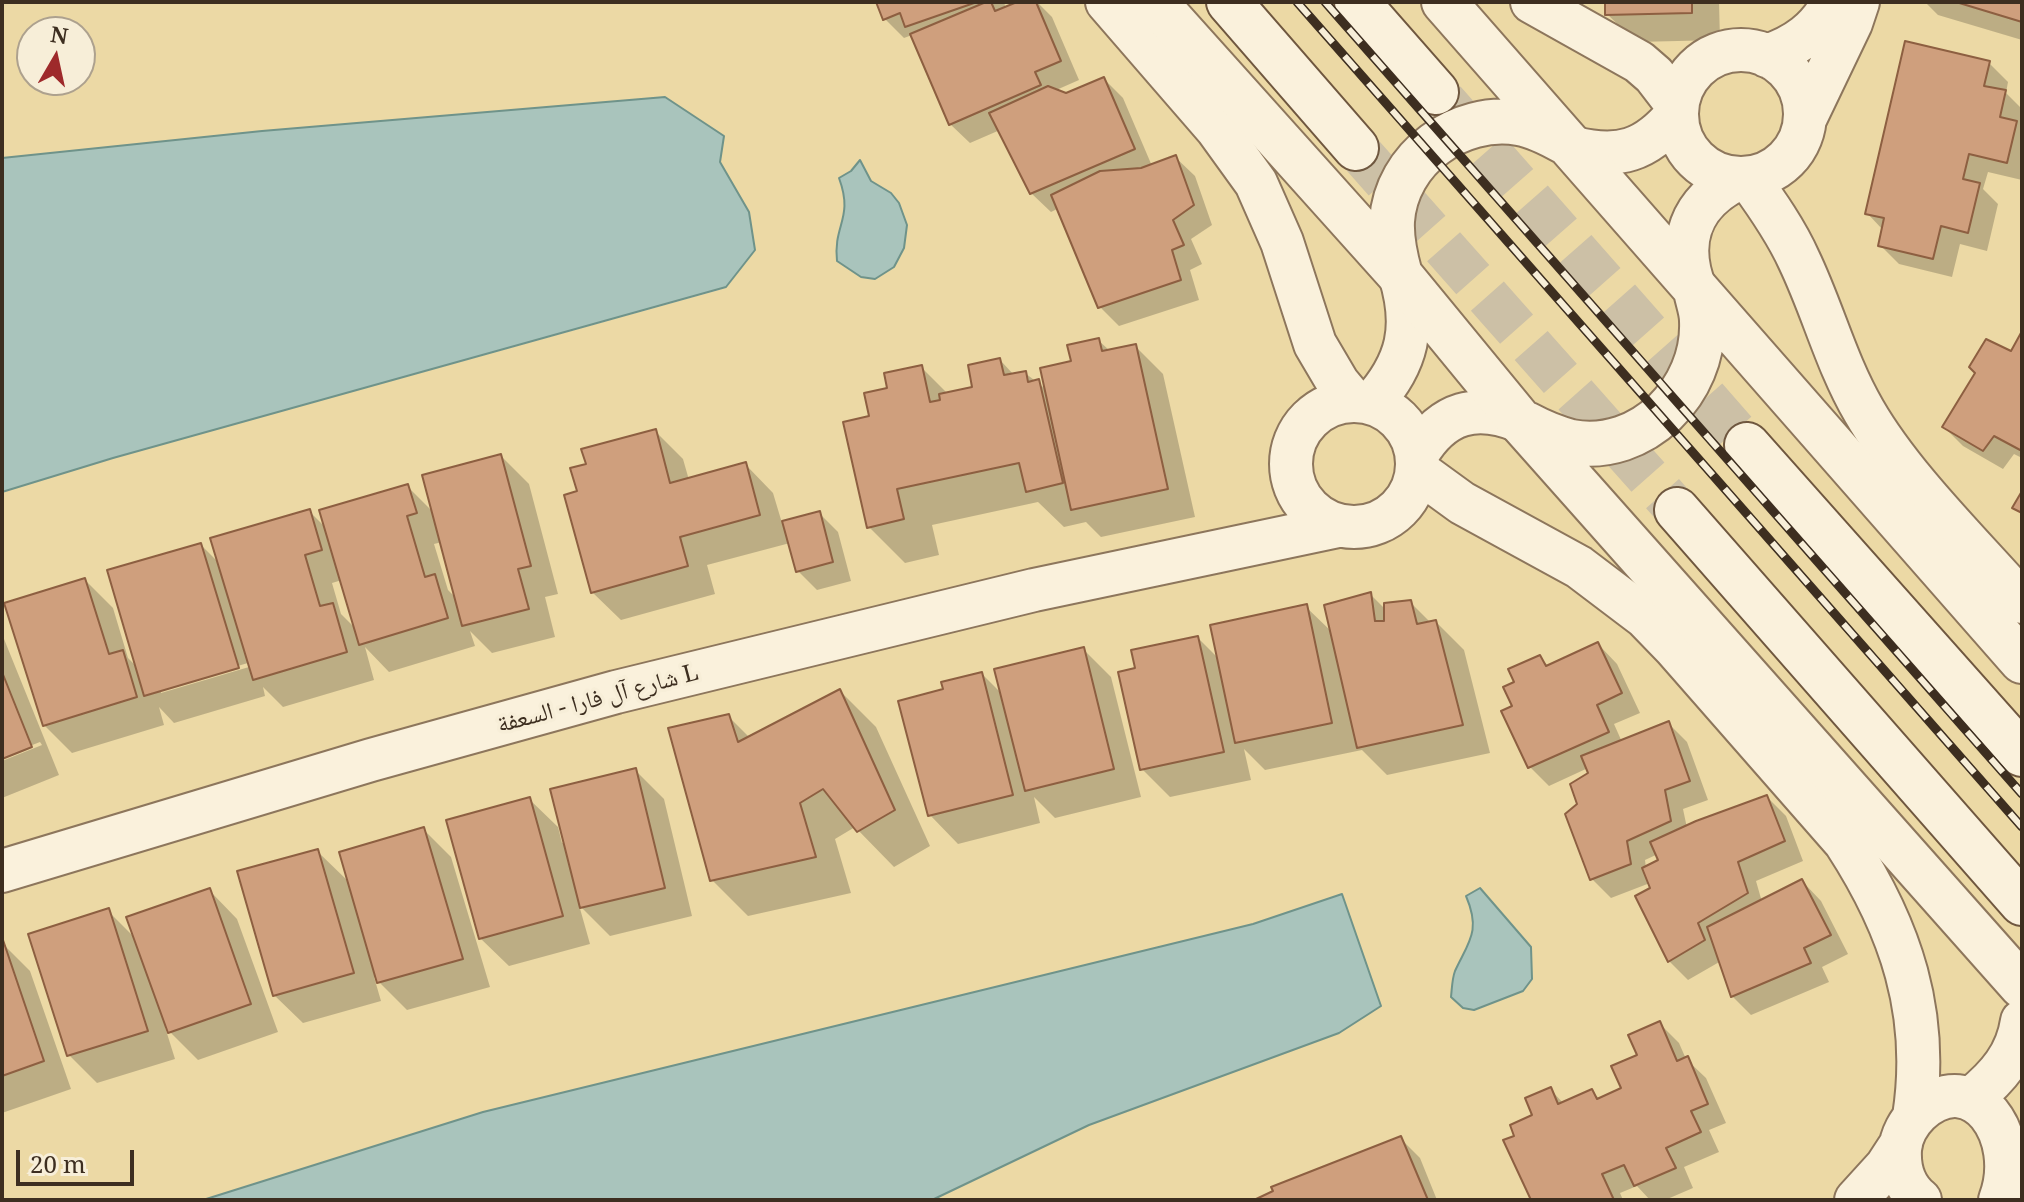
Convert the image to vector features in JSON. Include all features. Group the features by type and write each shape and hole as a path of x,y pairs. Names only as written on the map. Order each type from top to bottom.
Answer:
{"street":[{"path":"1107,2 1217,129 1256,183 1282,242 1307,323 1326,364 1362,402"},
{"path":"1155,2 1400,275 1520,421 2022,997 2020,1036 2010,1060 1993,1081 1967,1097 1936,1101 1907,1131 1886,1167 1856,1200"},
{"path":"1229,2 1356,148"},
{"path":"1357,2 1436,92"},
{"path":"1444,2 2022,661"},
{"path":"1532,2 1639,62 1654,75 1677,110 1680,134 1688,152 1710,170 1743,178 1785,232 1833,348 1865,413 1907,472 2022,602"},
{"path":"1767,56 1786,50 1804,39 1819,24 1833,2"},
{"path":"1858,2 1799,135 1773,170 1721,187 1706,200 1688,235 1688,273 1696,291 1702,319 1701,348 1693,376 1677,401 1656,421 1631,435 1603,442 1574,442 1546,434 1502,413 1481,411 1462,414 1436,430 1418,462 1413,489 1404,504 1390,517 1373,525 1338,526 1321,518 1307,506 1297,491 1291,473 1291,456 1296,438 1305,423 1319,411 1335,403 1362,402 1388,410 1412,436 1418,462 1462,503 1579,567 1645,617 1818,810 1852,854 1887,914 1902,953 1917,1017 1920,1067 1900,1162 1905,1180 1920,1200"},
{"path":"1606,42 1657,56 1710,58"},
{"path":"1362,402 1388,386 1406,343 1409,320 1407,298 1392,246 1392,217 1400,189 1414,163 1436,143 1462,128 1491,122 1521,123 1549,132 1574,148 1596,153 1620,153 1642,145 1661,133 1677,110 1683,86 1694,70 1710,58 1744,50 1767,56 1789,72 1799,86 1794,213 1800,262"},
{"path":"1305,423 1310,373 1307,323"},
{"path":"1747,445 2022,754"},
{"name":"شارع آل فارا - السعفة L","path":"1201,555 1228,541 1253,522 1274,500 1291,473"},
{"path":"1677,510 2022,903"},
{"path":"1390,517 1508,529"},
{"name":"شارع آل فارا - السعفة L","path":"2,871 371,760 616,692 863,630 1338,526"},
{"path":"1917,1017 1936,1059 1967,1097 1991,1106 2006,1118 2016,1136 2016,1170"}],"sand":[{"path":"2,2 2022,2 2022,1200 932,1200 1089,1125 1381,1006 1342,894 1253,924 483,1112 203,1200 2,1200 2,492 113,458 726,288 755,250 749,212 719,162 262,131 2,158"}],"water":[{"path":"665,97 724,136 720,162 749,212 755,250 726,287 113,458 2,492 2,158 262,131"},
{"path":"860,160 871,181 891,193 899,203 907,225 904,248 894,267 875,279 861,277 837,261 844,213 839,178 851,171"},
{"path":"1480,888 1531,947 1532,979 1523,991 1474,1010 1463,1008 1451,997 1454,974 1473,927 1466,896"},
{"path":"1342,894 1381,1006 1339,1033 1089,1125 932,1200 203,1200 483,1112 1253,924"}],"building":[{"path":"876,2 977,2 905,27 900,13 883,20"},
{"path":"991,2 995,11 1017,2 1036,2 1061,61 1035,72 1041,85 949,125 910,34"},
{"path":"1605,2 1692,2 1692,13 1605,15"},
{"path":"1956,2 2022,2 2022,22"},
{"path":"1905,41 1990,61 1984,86 2006,90 2000,117 2017,121 2007,163 1969,154 1963,179 1980,183 1968,233 1941,226 1933,259 1878,246 1884,218 1865,214"},
{"path":"1104,77 1135,149 1030,194 989,113 1048,86 1066,93"},
{"path":"1176,155 1194,205 1173,220 1184,245 1172,250 1181,280 1098,308 1051,195 1100,171 1141,168"},
{"path":"2022,331 2022,451 1994,436 1983,451 1942,427 1975,373 1969,367 1986,339 2011,351"},
{"path":"1099,338 1102,351 1136,344 1168,489 1071,510 1040,368 1071,361 1067,345"},
{"path":"1000,358 1004,375 1026,371 1028,382 1039,379 1063,483 1026,492 1019,463 897,489 904,519 867,528 843,422 869,416 864,393 887,388 884,373 922,365 930,402 940,400 939,394 972,387 968,365"},
{"path":"656,429 670,483 746,462 760,515 680,537 688,566 591,593 564,495 577,491 570,468 586,464 581,449"},
{"path":"501,454 531,566 518,569 529,609 462,626 422,475"},
{"path":"408,484 417,513 407,516 425,577 435,574 448,618 359,645 319,510"},
{"path":"2022,491 2022,513 2012,508"},
{"path":"310,509 322,550 305,555 320,606 333,603 347,652 253,680 210,538"},
{"path":"820,511 833,562 796,572 782,521"},
{"path":"201,543 239,668 144,696 107,570"},
{"path":"85,578 109,654 123,650 137,697 43,726 4,603"},
{"path":"1371,592 1375,621 1384,621 1384,603 1411,600 1417,624 1436,620 1463,725 1357,748 1324,605"},
{"path":"1307,604 1332,723 1235,743 1210,625"},
{"path":"1198,636 1224,752 1140,770 1118,672 1135,668 1131,650"},
{"path":"1598,642 1622,693 1597,705 1609,732 1528,768 1501,711 1512,706 1503,687 1514,682 1508,669 1540,655 1546,666"},
{"path":"1084,647 1114,769 1025,791 994,669"},
{"path":"2,672 32,747 2,759"},
{"path":"982,672 1013,795 928,816 898,701 943,689 941,682"},
{"path":"840,689 895,810 857,832 823,789 800,803 816,857 710,881 668,728 729,714 738,742"},
{"path":"1669,721 1690,781 1665,790 1671,821 1627,841 1631,864 1590,880 1565,814 1577,804 1570,784 1588,773 1581,756"},
{"path":"636,768 665,888 580,908 550,789"},
{"path":"1767,795 1785,841 1738,862 1748,893 1698,923 1705,940 1668,962 1635,896 1650,888 1642,868 1658,860 1650,842"},
{"path":"530,797 563,916 479,939 446,820"},
{"path":"424,827 463,959 377,983 339,852"},
{"path":"318,849 354,973 273,996 237,871"},
{"path":"1802,879 1831,935 1804,948 1811,963 1731,997 1707,927"},
{"path":"210,888 251,1004 168,1033 126,917"},
{"path":"109,908 148,1031 67,1056 28,934"},
{"path":"2,941 44,1061 2,1076"},
{"path":"1660,1021 1677,1061 1688,1056 1708,1104 1691,1111 1701,1132 1666,1148 1676,1168 1634,1186 1624,1165 1602,1174 1614,1200 1531,1200 1503,1140 1514,1136 1510,1125 1532,1115 1525,1098 1551,1087 1558,1104 1592,1089 1597,1099 1621,1088 1611,1066 1637,1055 1628,1035"},
{"path":"1401,1136 1428,1200 1254,1200 1273,1191 1271,1187"}],"tunnel":[{"path":"1444,101 1747,445"},
{"path":"1356,148 1677,510"}],"railway":[{"path":"1297,2 2022,827"},
{"path":"1325,2 2022,794"}]}
